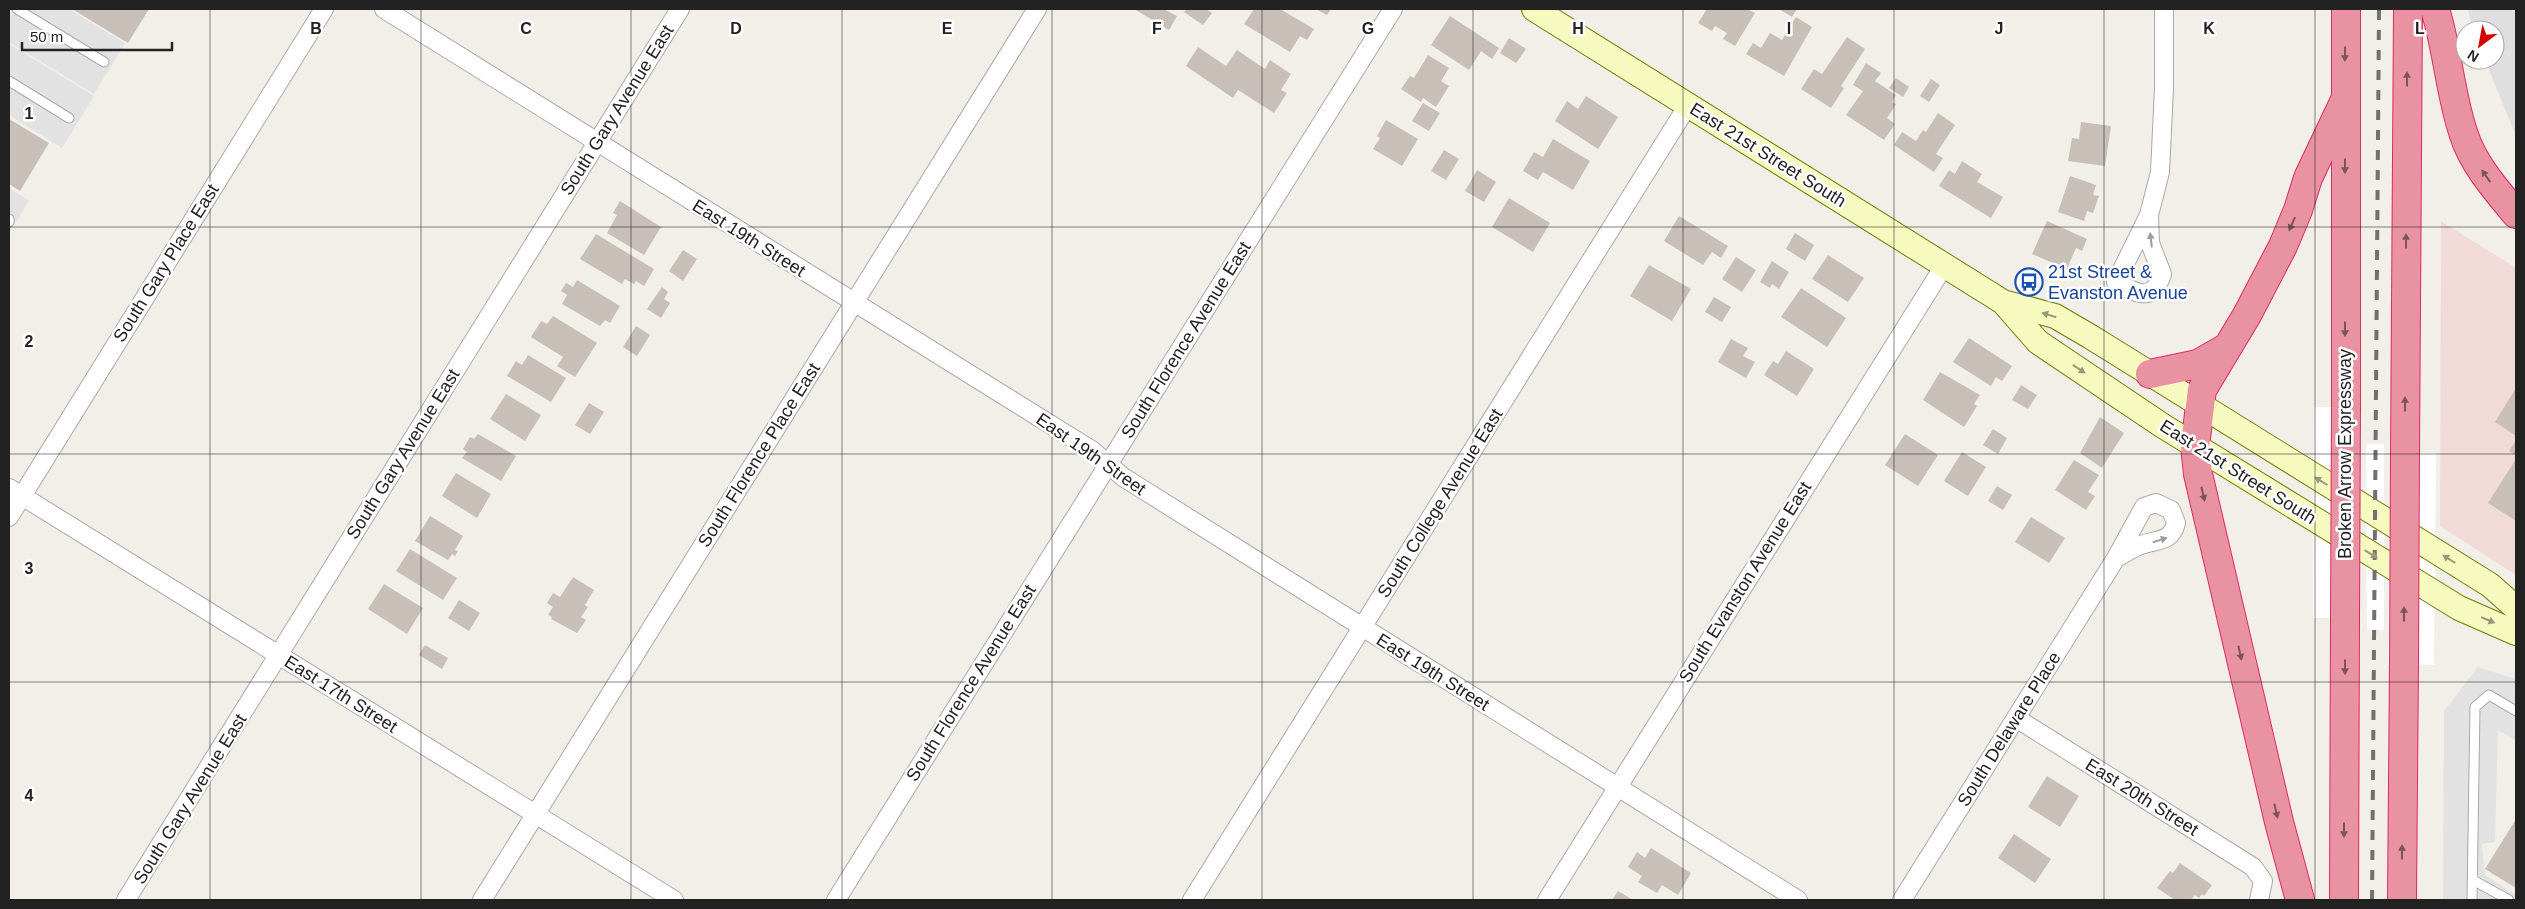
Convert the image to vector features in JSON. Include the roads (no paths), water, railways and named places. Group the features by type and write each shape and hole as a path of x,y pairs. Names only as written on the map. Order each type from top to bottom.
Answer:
{"highway":[{"name":"Broken Arrow Expressway","path":"2344,900 2346,407 2344,100 2346,9"},
{"path":"2402,900 2408,9"},
{"path":"2435,9 2446,43 2455,103 2464,137 2480,168 2516,214"},
{"path":"2300,900 2279,822 2198,474 2195,446 2198,405 2202,390 2247,315 2282,246 2298,210 2308,178 2344,100"},
{"path":"2150,374 2198,364 2226,348"}],"main road":[{"name":"East 21st Street South","path":"1534,9 2003,302 2055,316 2490,585 2516,608"},
{"name":"East 21st Street South","path":"2003,302 2038,342 2195,446 2459,608 2516,633"}],"street":[{"name":"South Gary Place East","path":"9,517 15,492 324,9"},
{"name":"East 19th Street","path":"384,9 596,143 1093,451 1123,477 1616,788 1798,900"},
{"name":"South Gary Avenue East","path":"126,900 680,9"},
{"name":"South Florence Place East","path":"482,900 1037,9"},
{"name":"South Florence Avenue East","path":"836,900 1394,9"},
{"path":"2149,215 2156,194 2161,162 2164,9"},
{"name":"South College Avenue East","path":"1192,900 1688,105"},
{"name":"South Evanston Avenue East","path":"1547,900 1944,266"},
{"name":"East 17th Street","path":"15,492 674,900"},
{"name":"South Delaware Place","path":"1902,900 2116,558"},
{"name":"East 20th Street","path":"2016,718 2253,867 2263,881 2260,900"}],"lane":[{"path":"17,9 104,62"},
{"path":"9,81 69,118"},
{"path":"2472,900 2475,707 2489,695 2516,710"},
{"path":"2473,880 2509,900"}],"railway":[{"path":"2372,900 2379,9"}],"place":[{"name":"21st Street & Evanston Avenue","path":"2029,282"}]}
